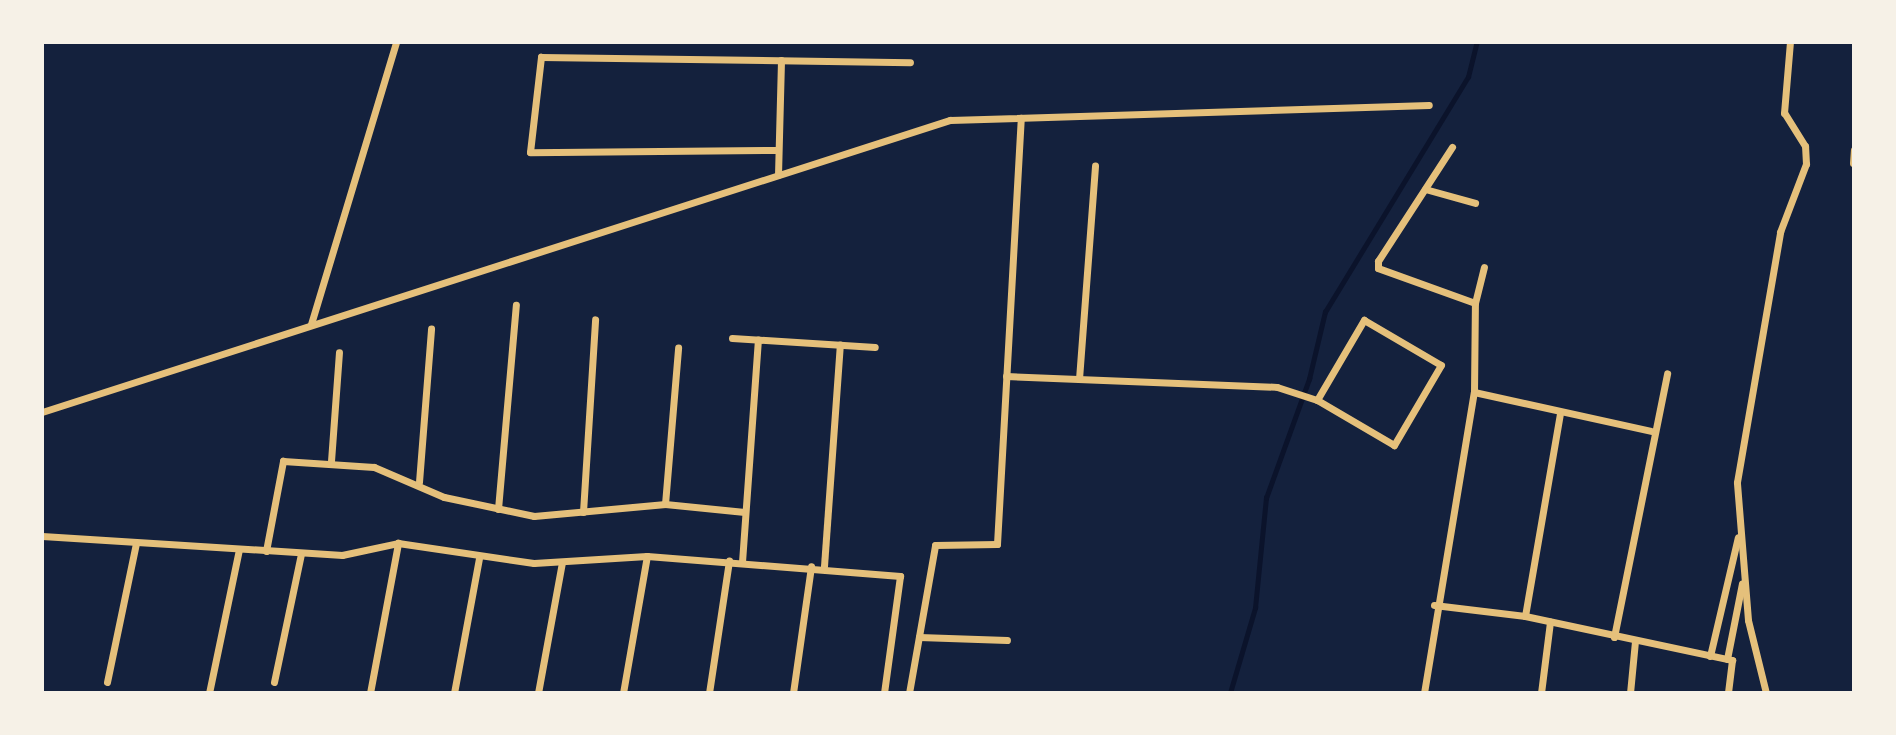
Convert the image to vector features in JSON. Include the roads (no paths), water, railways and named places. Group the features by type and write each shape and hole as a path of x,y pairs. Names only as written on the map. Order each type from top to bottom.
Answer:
{"street":[{"path":"311,324 396,42"},
{"path":"1766,693 1743,575 1740,529 1741,446 1780,232 1806,164 1805,146 1784,113 1790,42"},
{"path":"775,150 530,152 541,57 910,62"},
{"path":"778,175 775,150 781,60"},
{"path":"42,412 950,120 1429,105"},
{"path":"909,693 935,545 997,544 1021,118"},
{"path":"1452,147 1378,268 1475,303"},
{"path":"1853,163 1854,150"},
{"path":"1079,379 1095,166"},
{"path":"1425,189 1475,203"},
{"path":"1424,693 1434,605 1474,392 1475,303 1484,267"},
{"path":"498,509 516,305"},
{"path":"583,512 595,319"},
{"path":"1006,376 1292,392 1314,399 1394,445 1440,365 1364,320 1314,399"},
{"path":"418,482 431,328"},
{"path":"733,338 875,347"},
{"path":"742,562 758,340"},
{"path":"824,566 840,345"},
{"path":"665,504 678,348"},
{"path":"331,461 339,352"},
{"path":"1614,637 1651,431 1667,373"},
{"path":"1474,392 1651,431"},
{"path":"1525,616 1560,413"},
{"path":"266,551 283,461 331,461 418,482 444,497 534,516 665,504 745,512"},
{"path":"1710,656 1740,529"},
{"path":"42,536 342,555 398,543 479,558 562,562 647,556 824,566 900,576 884,693"},
{"path":"107,682 136,543"},
{"path":"370,693 398,543"},
{"path":"209,693 239,550"},
{"path":"274,682 301,554"},
{"path":"623,693 647,556"},
{"path":"454,693 479,558"},
{"path":"709,693 729,561"},
{"path":"538,693 562,562"},
{"path":"793,693 811,566"},
{"path":"1728,693 1727,659 1743,575"},
{"path":"1434,605 1525,616 1727,659"},
{"path":"1541,693 1550,622"},
{"path":"919,636 1007,640"},
{"path":"1629,693 1635,641"}],"waterway":[{"path":"1230,693 1255,608 1266,498 1309,379 1325,312 1468,77 1477,42"}]}
